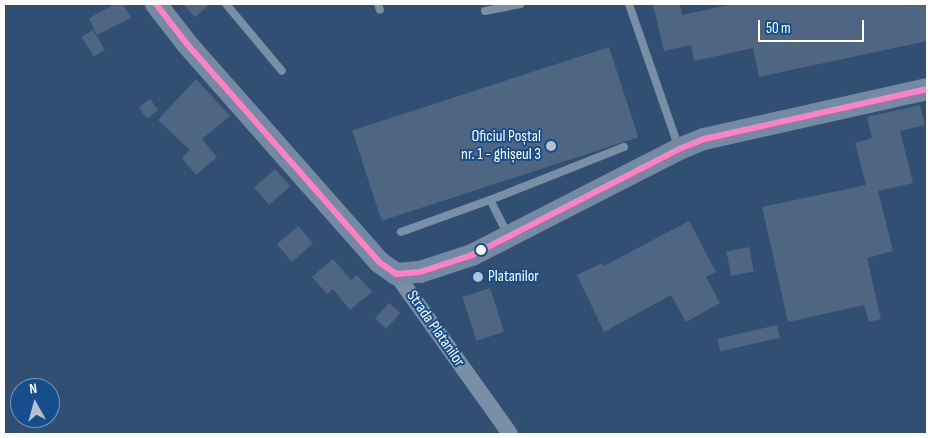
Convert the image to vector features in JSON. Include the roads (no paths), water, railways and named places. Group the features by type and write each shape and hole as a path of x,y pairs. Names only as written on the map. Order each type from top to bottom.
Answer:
{"main road":[{"name":"Strada Platanilor","path":"156,4 187,44 372,255 396,274"},
{"path":"396,274 420,272 472,256 679,149 734,132 927,89"}],"street":[{"name":"Strada Platanilor","path":"396,274 510,434"}],"lane":[{"path":"226,4 282,71"},
{"path":"485,11 520,4"},
{"path":"628,4 679,149"},
{"path":"401,232 490,200 624,147"},
{"path":"490,200 508,237"}],"place":[{"name":"Oficiul Poștal nr. 1 - ghișeul 3","path":"551,146"},
{"name":"Platanilor","path":"478,277"}]}
